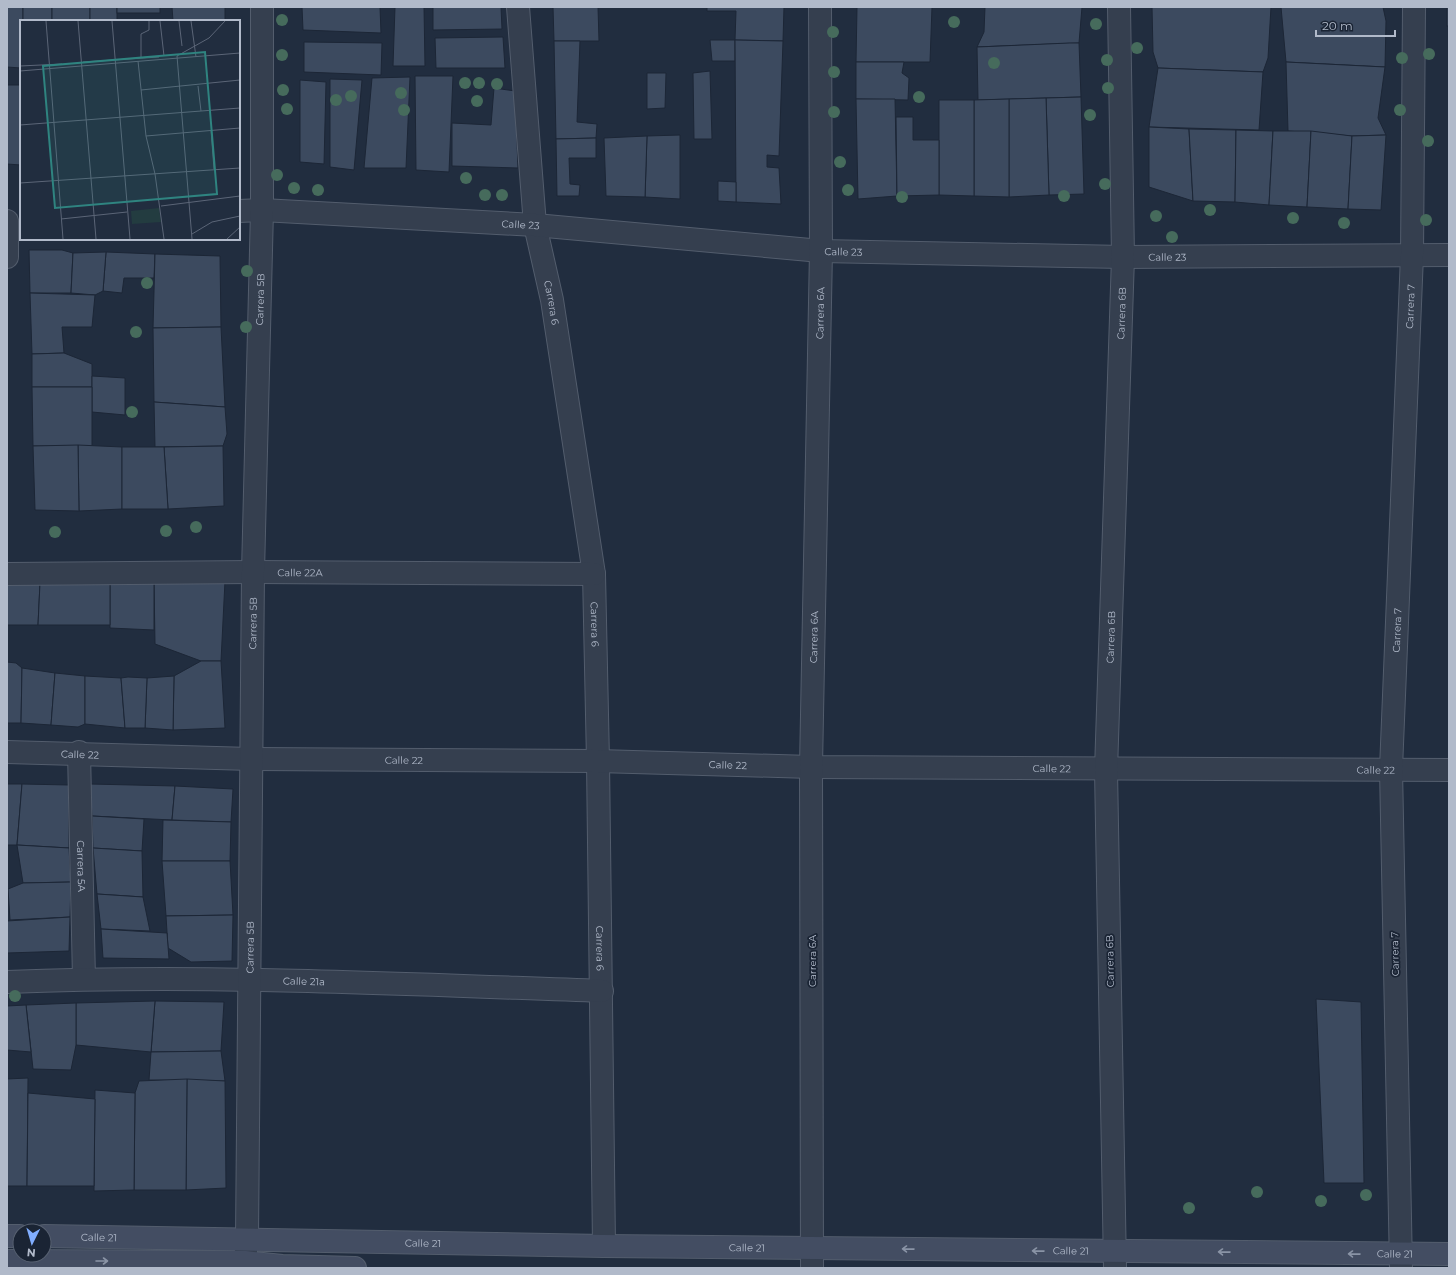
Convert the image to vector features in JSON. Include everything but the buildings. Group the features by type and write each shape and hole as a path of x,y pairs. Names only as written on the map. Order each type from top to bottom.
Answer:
{"main road":[{"name":"Calle 21","path":"52,1236 78,1235 604,1246 812,1258 1401,1261 1449,1254"},
{"path":"7,1261 79,1264 238,1265 355,1268"}],"street":[{"name":"Carrera 5B","path":"238,1265 247,1239 253,572 262,210 262,7"},
{"name":"Carrera 6","path":"518,7 535,225 552,300 594,574 602,991 604,1246"},
{"name":"Carrera 6A","path":"812,1258 811,767 821,251 820,7"},
{"name":"Carrera 6B","path":"1116,1260 1106,770 1123,258 1119,7"},
{"name":"Carrera 7","path":"1401,1261 1391,769 1412,255 1414,7"},
{"name":"Calle 23","path":"240,211 262,210 535,225 821,251 1123,258 1449,255"},
{"path":"7,257 7,221 20,221"},
{"name":"Calle 22A","path":"7,574 253,572 594,574"},
{"name":"Calle 22","path":"7,752 79,752 251,759 598,761 811,767 1106,770 1449,770"},
{"name":"Carrera 5A","path":"79,752 84,979"},
{"name":"Calle 21a","path":"7,982 84,979 249,978 602,991"},
{"path":"78,1235 79,1264"}]}
